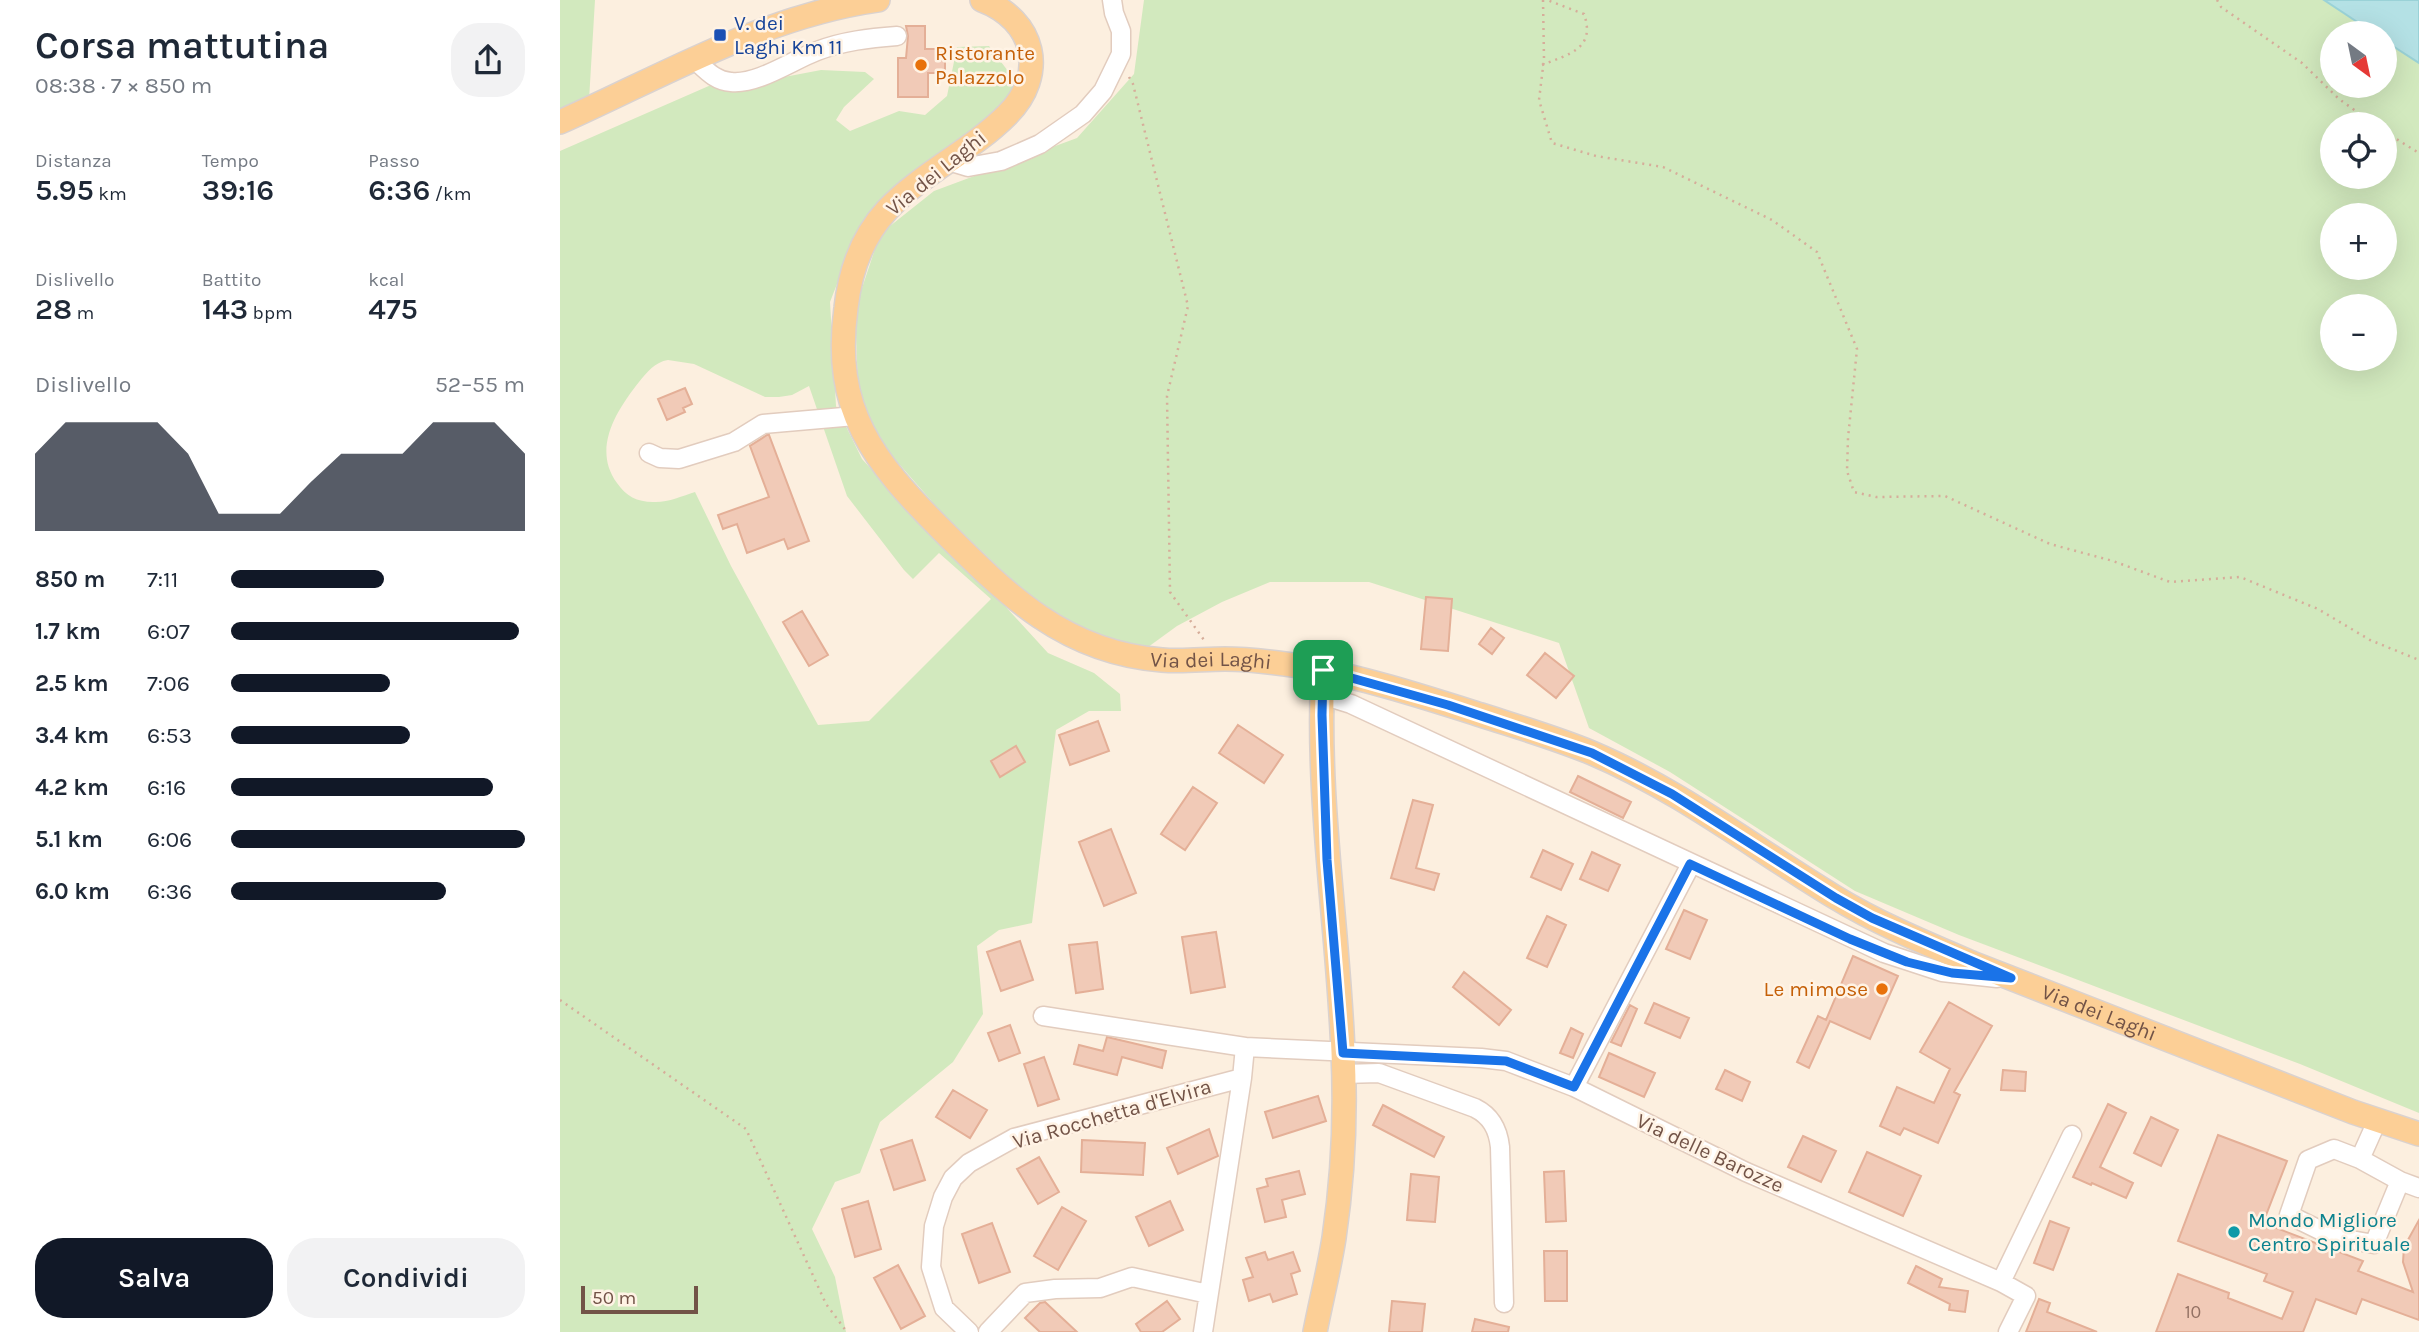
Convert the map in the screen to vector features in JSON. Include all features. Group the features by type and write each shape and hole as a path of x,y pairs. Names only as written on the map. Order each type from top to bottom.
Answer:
{"main road":[{"path":"560,122 787,20 839,6 878,0"},
{"name":"Via dei Laghi","path":"982,0 1004,11 1019,26 1029,45 1031,74 1023,96 1006,116 891,206 870,231 857,257 846,303 842,354 845,383 855,416 883,464 918,505 974,561 1047,623 1086,643 1126,655 1168,660 1269,662 1323,670 1448,705 1592,753 1672,794 1872,918 2011,978 2377,1121 2419,1134"},
{"path":"1315,1332 1334,1238 1343,1155 1343,1063 1327,860 1323,670"}],"street":[{"path":"948,161 968,167 1009,158 1050,138 1090,107 1119,61 1123,38 1112,0"},
{"path":"695,60 720,80 738,83 834,46 897,36"},
{"path":"649,453 660,458 679,459 734,442 762,424 855,416"},
{"path":"1322,695 1351,704 1850,939 1907,962 1952,973 2011,978"},
{"path":"1574,1087 1690,864"},
{"path":"1043,1016 1343,1063 1379,1073 1484,1113 1493,1123 1500,1147 1504,1303"},
{"name":"Via Rocchetta d'Elvira","path":"1203,1332 1245,1047"},
{"name":"Via delle Barozze","path":"1343,1063 1506,1061 1574,1087 1746,1172 2001,1282 2026,1296 2008,1332"},
{"name":"Via Rocchetta d'Elvira","path":"970,1332 944,1308 931,1267 934,1226 943,1197 953,1178 969,1163 1014,1138 1242,1078"},
{"path":"2360,1159 2377,1121"},
{"path":"2001,1282 2072,1135"},
{"path":"2400,1181 2374,1244 2334,1237 2289,1215 2308,1160 2334,1149 2419,1188"},
{"path":"988,1332 1026,1293 1100,1287 1132,1277 1208,1294"}],"path":[{"path":"1542,65 1569,54 1584,43 1589,28 1584,14 1545,0 1544,59 1542,65 1539,100 1552,143 1596,156 1663,167 1772,220 1817,252 1857,349 1847,449 1847,471 1854,492 1875,497 1945,496 2050,544 2113,561 2170,582 2240,577 2318,609 2370,640 2419,660"},
{"path":"2217,0 2221,7 2302,62 2339,99 2357,112"},
{"path":"1119,61 1133,84 1188,306 1167,396 1170,592 1219,659"},
{"path":"2397,139 2419,153"},
{"path":"560,1000 746,1129 826,1304 847,1332"}],"green space":[{"path":"560,0 595,0 589,100 560,113"},
{"path":"1144,0 2324,0 2356,21 2320,21 2320,98 2398,98 2398,49 2419,63 2419,1113 2300,1064 1959,935 1855,891 1670,772 1589,728 1559,643 1369,582 1270,582 1222,602 1177,626 1144,650 1084,635 1040,607 942,513 893,457 873,427 858,387 855,309 880,234 934,191 1077,138 1134,74"},
{"path":"989,46 1011,75 1013,88 999,111 851,248 830,302 836,406 862,459 909,510 982,581 1048,653 1094,673 1120,694 1121,711 1089,711 1056,730 1032,923 999,930 977,946 983,1014 953,1062 880,1122 860,1173 835,1182 812,1229 835,1277 846,1332 560,1332 560,151 711,85 744,90 758,82 821,70 865,72 874,79 844,107 836,120 850,131 899,111 925,115 947,96 957,47","holes":["663,361 694,364 765,397 792,395 809,386 847,496 904,570 913,579 939,553 991,599 869,721 818,725 731,566 695,492 664,501 642,501 624,491 610,470 607,457 610,431 622,405 639,382"]}],"water":[{"path":"2324,0 2419,0 2419,63 2398,49 2398,21 2356,21"}],"building":[{"name":"Ristorante Palazzolo","path":"906,26 925,26 925,49 945,49 945,73 928,73 928,97 898,97 898,58 906,58"},
{"path":"685,388 692,404 683,408 685,412 667,420 658,399"},
{"path":"767,435 809,541 788,549 784,539 747,553 737,524 723,529 718,515 769,497 750,446"},
{"path":"1426,597 1452,599 1448,651 1421,649"},
{"path":"802,611 828,655 809,666 783,622"},
{"path":"1491,628 1504,638 1492,654 1479,644"},
{"path":"1545,653 1574,676 1556,698 1527,675"},
{"path":"1098,721 1109,751 1070,765 1059,735"},
{"path":"1238,725 1283,755 1264,783 1219,753"},
{"path":"1016,746 1025,762 1000,777 991,761"},
{"path":"1578,776 1631,802 1623,818 1570,792"},
{"path":"1193,787 1217,803 1185,850 1161,834"},
{"path":"1413,800 1433,805 1416,868 1439,874 1434,890 1391,878"},
{"path":"1111,829 1136,893 1104,906 1079,842"},
{"path":"1543,850 1573,864 1561,890 1531,877"},
{"path":"1592,852 1620,865 1608,891 1580,879"},
{"path":"1684,910 1707,920 1690,959 1666,949"},
{"path":"1547,916 1566,925 1547,967 1527,958"},
{"path":"1216,932 1225,987 1191,993 1182,937"},
{"path":"1020,941 1033,980 1001,991 987,952"},
{"path":"1097,942 1103,989 1076,993 1069,945"},
{"path":"1853,956 1898,976 1870,1039 1830,1021 1809,1068 1797,1062 1818,1016 1826,1020"},
{"path":"1464,972 1511,1010 1499,1025 1453,987"},
{"path":"1949,1002 1992,1026 1954,1092 1960,1095 1938,1143 1904,1128 1900,1135 1880,1126 1897,1087 1934,1103 1950,1069 1920,1052"},
{"path":"1654,1003 1689,1018 1680,1038 1645,1023"},
{"path":"1630,1005 1637,1009 1621,1046 1611,1042"},
{"path":"1010,1025 1020,1053 999,1061 988,1033"},
{"path":"1571,1028 1583,1034 1573,1058 1560,1053"},
{"path":"1107,1037 1166,1051 1162,1068 1122,1057 1117,1075 1074,1064 1079,1045 1103,1051"},
{"path":"1609,1053 1655,1073 1644,1097 1599,1077"},
{"path":"1044,1057 1059,1099 1038,1106 1024,1064"},
{"path":"1725,1070 1750,1082 1742,1101 1716,1089"},
{"path":"2003,1070 2026,1072 2025,1091 2001,1090"},
{"path":"953,1090 987,1110 970,1138 936,1117"},
{"path":"1318,1096 1326,1121 1273,1138 1265,1112"},
{"path":"2108,1104 2126,1113 2100,1167 2133,1183 2126,1198 2073,1177"},
{"path":"1383,1105 1444,1137 1434,1157 1373,1125"},
{"path":"2151,1117 2178,1130 2161,1166 2134,1153"},
{"path":"1209,1129 1218,1156 1178,1174 1167,1148"},
{"name":"Mondo Migliore Centro Spirituale","path":"2218,1135 2287,1161 2263,1223 2363,1261 2358,1271 2413,1292 2403,1262 2404,1247 2419,1220 2419,1320 2362,1299 2356,1314 2316,1299 2303,1332 2156,1332 2178,1274 2229,1293 2228,1298 2282,1319 2293,1292 2264,1281 2267,1274 2178,1241"},
{"path":"1803,1136 1836,1151 1821,1182 1788,1167"},
{"path":"912,1140 925,1180 894,1190 881,1150"},
{"path":"1082,1140 1145,1143 1143,1175 1081,1172"},
{"path":"1867,1152 1921,1176 1903,1216 1849,1192"},
{"path":"1039,1157 1059,1192 1038,1204 1017,1169"},
{"path":"1299,1171 1305,1194 1282,1200 1286,1217 1265,1222 1257,1189 1268,1186 1266,1179"},
{"path":"1564,1171 1566,1221 1546,1222 1544,1172"},
{"path":"1411,1174 1439,1177 1435,1222 1407,1220"},
{"path":"868,1201 881,1249 855,1257 842,1209"},
{"path":"1170,1201 1183,1230 1149,1246 1136,1217"},
{"path":"1062,1207 1086,1221 1058,1270 1034,1256"},
{"path":"2050,1221 2069,1228 2053,1270 2034,1263"},
{"path":"992,1223 1010,1272 979,1283 962,1234"},
{"path":"1544,1251 1567,1251 1567,1301 1545,1301"},
{"path":"1265,1252 1268,1260 1293,1252 1300,1271 1291,1274 1297,1294 1273,1302 1270,1294 1249,1301 1243,1280 1253,1277 1246,1258"},
{"path":"898,1265 925,1316 901,1329 874,1278"},
{"path":"1916,1266 1942,1279 1939,1287 1968,1291 1965,1312 1949,1310 1950,1304 1908,1283"},
{"path":"2039,1299 2050,1303 2047,1312 2097,1332 2026,1332"},
{"path":"1167,1301 1180,1319 1162,1332 1141,1332 1136,1324"},
{"path":"1392,1301 1425,1304 1422,1332 1389,1332"},
{"path":"1045,1302 1077,1332 1040,1332 1025,1318 1040,1303"},
{"path":"1475,1319 1509,1327 1508,1332 1472,1332"}],"place":[{"name":"V. dei Laghi Km 11","path":"720,35"},
{"name":"Ristorante Palazzolo","path":"921,65"},
{"name":"Le mimose","path":"1882,989"},
{"name":"Mondo Migliore Centro Spirituale","path":"2234,1232"}],"route":[{"path":"1323,670 1448,705 1592,753 1672,794 1872,918 1929,945 2011,978 1952,973 1907,962 1850,939 1690,864 1574,1087 1506,1061 1343,1053 1327,860 1323,670"}]}
